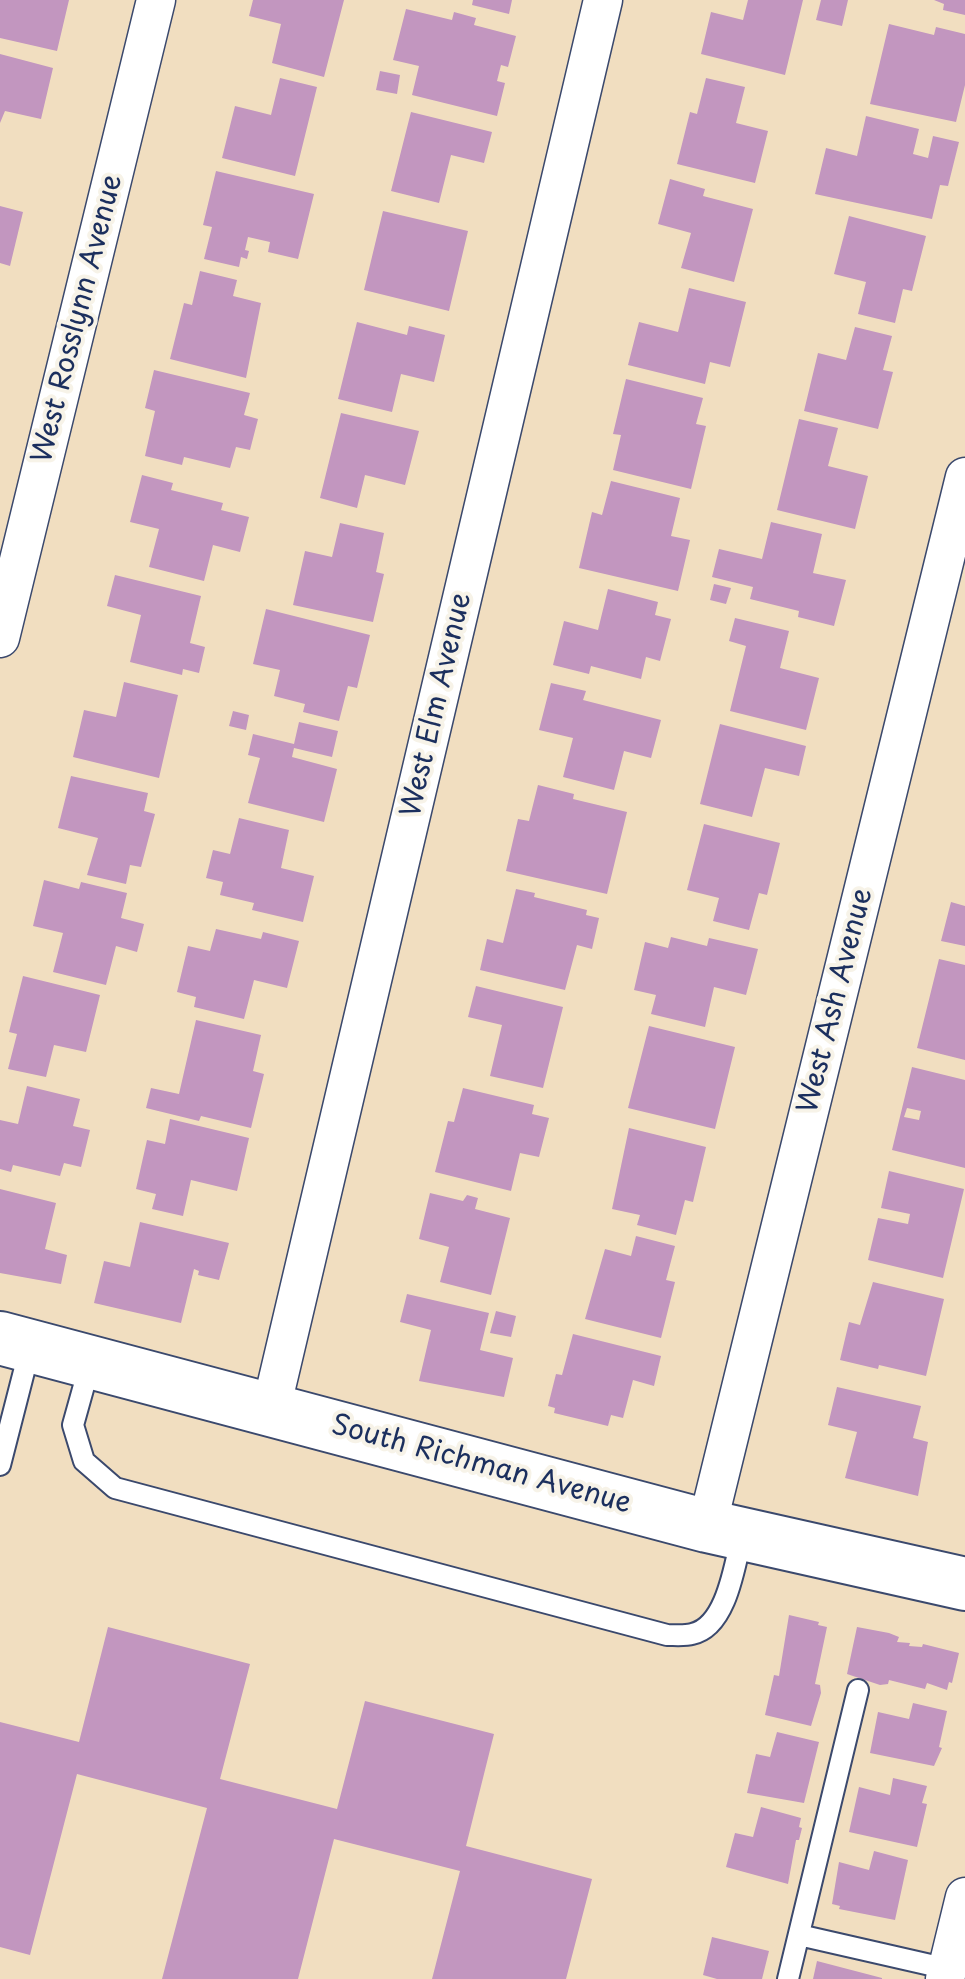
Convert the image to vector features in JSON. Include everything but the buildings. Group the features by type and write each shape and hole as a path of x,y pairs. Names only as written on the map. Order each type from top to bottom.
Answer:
{"street":[{"name":"West Rosslynn Avenue","path":"0,638 156,0"},
{"name":"West Elm Avenue","path":"271,1409 603,0"},
{"name":"West Ash Avenue","path":"725,1530 965,477"},
{"name":"South Richman Avenue","path":"15,1342 725,1530 965,1584"},
{"path":"946,1974 965,1897"}],"lane":[{"path":"0,1465 15,1342"},
{"path":"90,1362 74,1425 84,1461 114,1488 182,1507 668,1635 697,1634 715,1618 726,1600 725,1530"},
{"path":"788,1979 858,1690"},
{"path":"799,1935 946,1974"}]}
